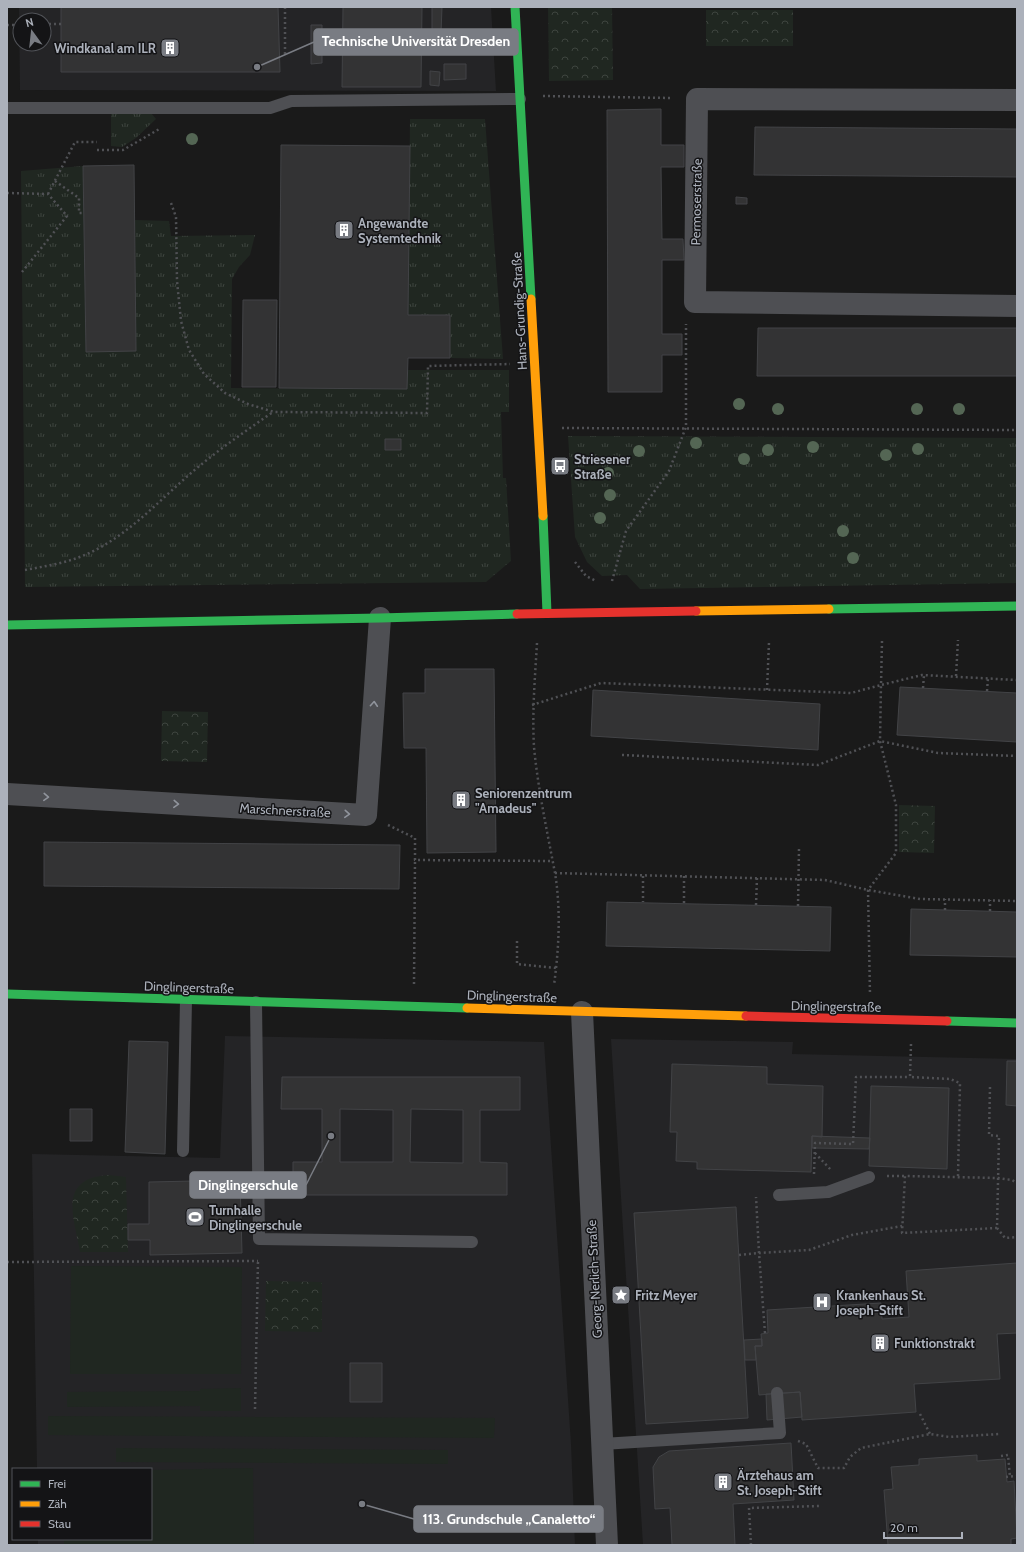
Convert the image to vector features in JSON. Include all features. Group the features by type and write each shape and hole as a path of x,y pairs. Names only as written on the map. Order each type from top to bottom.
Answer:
{"street":[{"name":"Hans-Grundig-Straße","path":"515,7 547,613"},
{"path":"696,99 1017,100"},
{"name":"Permoserstraße","path":"695,302 696,99"},
{"path":"695,302 1017,306"},
{"path":"7,625 380,618 547,613 1017,606"},
{"path":"366,815 380,618"},
{"name":"Marschnerstraße","path":"7,794 366,815"},
{"name":"Dinglingerstraße","path":"7,994 582,1012 1017,1023"},
{"name":"Georg-Nerlich-Straße","path":"582,1012 607,1545"}],"lane":[{"path":"7,108 270,108 291,100 520,97"},
{"path":"183,1151 186,1000"},
{"path":"256,1002 259,1239 472,1242"},
{"path":"779,1195 828,1192 869,1177"},
{"path":"602,1444 780,1433 777,1393"}],"path":[{"path":"285,7 285,54"},
{"path":"52,24 61,24"},
{"path":"520,97 696,99"},
{"path":"97,150 123,150 163,127"},
{"path":"48,194 75,142 97,142"},
{"path":"54,182 80,198 79,213 84,213"},
{"path":"7,192 48,194 67,216 22,272"},
{"path":"171,203 176,216 177,280 181,321 189,350 204,374 225,393 248,404 274,412 427,413 428,366 535,364"},
{"path":"612,581 626,531 669,471 686,428 686,313 695,302"},
{"path":"25,570 57,564 87,554 115,539 145,515 197,468 243,432 274,412"},
{"path":"538,428 1017,430"},
{"path":"575,562 586,576 596,581"},
{"path":"956,676 958,640"},
{"path":"870,1020 868,890 896,853 896,805 880,741 882,641"},
{"path":"767,690 769,642"},
{"path":"537,643 532,705 537,774 555,873 558,906 559,936 551,1010"},
{"path":"923,688 924,675"},
{"path":"532,705 601,683 851,693 924,675 1017,680"},
{"path":"987,691 988,678"},
{"path":"622,754 818,765 880,741 938,753 1017,756"},
{"path":"366,815 415,838 413,1007"},
{"path":"798,906 799,849"},
{"path":"415,860 552,861"},
{"path":"555,873 825,880 868,890 920,899 1017,900"},
{"path":"643,876 643,902"},
{"path":"684,876 684,904"},
{"path":"756,905 757,878"},
{"path":"944,910 945,899"},
{"path":"990,900 990,911"},
{"path":"517,941 517,964 556,968"},
{"path":"910,1077 911,1020"},
{"path":"814,1178 815,1143 852,1144 856,1077 950,1079 960,1083 958,1177"},
{"path":"990,1087 989,1135 999,1136 997,1228 1005,1238 1017,1237"},
{"path":"815,1152 828,1166"},
{"path":"997,1228 902,1233 905,1176 998,1178 1012,1180 1017,1183"},
{"path":"756,1197 765,1333"},
{"path":"739,1254 809,1250 852,1235 902,1226"},
{"path":"255,1409 259,1239"},
{"path":"7,1262 258,1261"},
{"path":"920,1414 930,1434"},
{"path":"780,1433 806,1444 818,1468 844,1468 850,1457 860,1448 930,1434 949,1437 1000,1434"},
{"path":"1001,1456 1008,1456 1008,1477 1017,1476"},
{"path":"751,1545 749,1508 820,1506"}],"shaded area":[{"path":"19,7 491,7 496,91 20,90 20,52 52,52 52,12 19,12"},
{"path":"225,1036 544,1042 571,1444 575,1545 38,1545 38,1540 152,1540 152,1468 37,1468 32,1154 220,1158"},
{"name":"Krankenhaus St. Joseph-Stift","path":"611,1039 793,1042 792,1054 1017,1059 1017,1545 643,1545"}],"green space":[{"path":"548,7 612,7 613,80 549,81"},
{"path":"706,10 793,10 793,46 706,46"},
{"path":"111,112 151,113 156,119 136,138 122,147 111,146"},
{"path":"410,119 485,119 503,359 450,358 450,316 408,315"},
{"path":"83,166 86,352 136,351 135,220 169,221 171,236 255,235 250,255 239,267 232,279 231,388 407,389 407,370 509,370 509,412 501,412 503,478 506,478 511,561 486,582 25,587 21,171"},
{"path":"568,436 1017,438 1017,583 640,589 627,575 602,576 587,562 575,537"},
{"path":"162,711 208,712 207,762 161,761"},
{"path":"899,805 935,806 934,853 899,852"},
{"path":"109,1175 126,1177 128,1252 80,1252 73,1213 75,1191 82,1183 93,1178"},
{"path":"71,1266 242,1267 241,1374 70,1374"},
{"path":"266,1281 322,1282 322,1332 265,1331"},
{"path":"241,1388 241,1411 200,1411 200,1406 67,1407 67,1392 200,1391 200,1389"},
{"path":"48,1416 495,1418 494,1438 48,1435"},
{"path":"116,1448 448,1450 448,1464 116,1462"},
{"path":"253,1468 254,1545 64,1545 64,1540 152,1540 152,1470"}],"building":[{"name":"Windkanal am ILR","path":"61,7 278,7 280,72 61,72"},
{"path":"343,7 422,7 421,87 342,87"},
{"path":"432,7 442,7 441,33 432,33"},
{"path":"311,25 322,25 322,63 311,64"},
{"path":"444,64 466,64 466,79 444,80"},
{"path":"430,71 440,72 439,86 430,85"},
{"path":"661,109 661,145 684,145 684,167 661,167 662,239 683,239 684,260 662,260 662,334 682,334 682,355 662,355 662,392 608,392 607,110"},
{"path":"755,127 1017,129 1017,177 754,175"},
{"name":"Angewandte Systemtechnik","path":"281,145 410,146 408,315 450,315 450,358 408,358 407,389 279,388"},
{"path":"134,165 136,351 86,352 83,166"},
{"path":"736,197 747,198 747,204 736,204"},
{"path":"243,300 277,300 276,387 242,387"},
{"path":"758,328 1017,328 1017,376 757,376"},
{"path":"385,439 401,439 401,450 385,450"},
{"name":"Seniorenzentrum \"Amadeus\"","path":"425,669 494,669 496,852 427,853 426,748 404,748 403,693 425,693"},
{"path":"900,687 1017,693 1017,742 897,735"},
{"path":"593,690 820,704 818,750 591,736"},
{"path":"44,842 400,845 399,889 44,886"},
{"path":"607,902 831,907 830,951 606,946"},
{"path":"911,909 1017,912 1017,957 910,955"},
{"path":"129,1041 168,1042 165,1154 125,1152"},
{"path":"1007,1061 1017,1061 1017,1106 1006,1105"},
{"path":"672,1064 767,1067 767,1084 823,1086 822,1137 812,1136 811,1172 697,1169 697,1162 676,1161 677,1132 670,1132"},
{"path":"282,1077 520,1077 520,1110 480,1110 480,1162 507,1163 507,1195 293,1195 293,1162 322,1162 322,1109 281,1109","holes":["340,1109 393,1110 393,1162 340,1162","411,1109 463,1110 463,1163 410,1162"]},
{"path":"871,1086 949,1088 947,1169 869,1166"},
{"path":"70,1109 92,1109 92,1141 70,1141"},
{"path":"812,1136 870,1138 869,1149 812,1148"},
{"name":"Turnhalle Dinglingerschule","path":"240,1180 242,1253 150,1255 150,1240 128,1240 128,1224 149,1224 149,1182"},
{"path":"736,1207 748,1418 646,1424 634,1213"},
{"name":"Funktionstrakt","path":"1017,1263 1017,1333 997,1334 1000,1379 914,1384 916,1412 802,1420 800,1392 759,1395 755,1346 762,1346 761,1334 768,1333 767,1310 881,1303 882,1319 909,1317 906,1271"},
{"path":"762,1339 762,1346 755,1346 756,1360 745,1360 744,1340"},
{"path":"350,1363 382,1363 382,1402 350,1402"},
{"path":"800,1392 802,1417 767,1420 766,1394"},
{"name":"Ärztehaus am St. Joseph-Stift","path":"791,1443 794,1500 733,1504 735,1545 672,1545 670,1508 655,1509 653,1467 659,1457 669,1451"},
{"path":"977,1455 977,1461 1005,1459 1007,1482 1014,1481 1017,1538 1011,1539 1011,1545 888,1545 884,1490 893,1489 891,1467 919,1465 919,1459"}],"traffic: fast":[{"path":"515,7 531,299"},
{"path":"543,516 547,613"},
{"path":"829,609 1017,606"},
{"path":"7,625 517,614"},
{"path":"7,994 467,1008"},
{"path":"947,1021 1017,1023"}],"traffic: slow":[{"path":"531,299 543,516"},
{"path":"696,611 829,609"},
{"path":"467,1008 746,1016"}],"traffic: jam":[{"path":"517,614 696,611"},
{"path":"746,1016 947,1021"}],"place":[{"name":"Windkanal am ILR","path":"170,48"},
{"name":"Technische Universität Dresden","path":"257,67"},
{"name":"Angewandte Systemtechnik","path":"344,230"},
{"name":"Striesener Straße","path":"560,466"},
{"name":"Seniorenzentrum \"Amadeus\"","path":"461,800"},
{"name":"Dinglingerschule","path":"331,1136"},
{"name":"Turnhalle Dinglingerschule","path":"195,1217"},
{"name":"Fritz Meyer","path":"621,1295"},
{"name":"Krankenhaus St. Joseph-Stift","path":"822,1302"},
{"name":"Funktionstrakt","path":"880,1343"},
{"name":"Ärztehaus am St. Joseph-Stift","path":"723,1482"},
{"name":"113. Grundschule „Canaletto“","path":"362,1504"}]}
